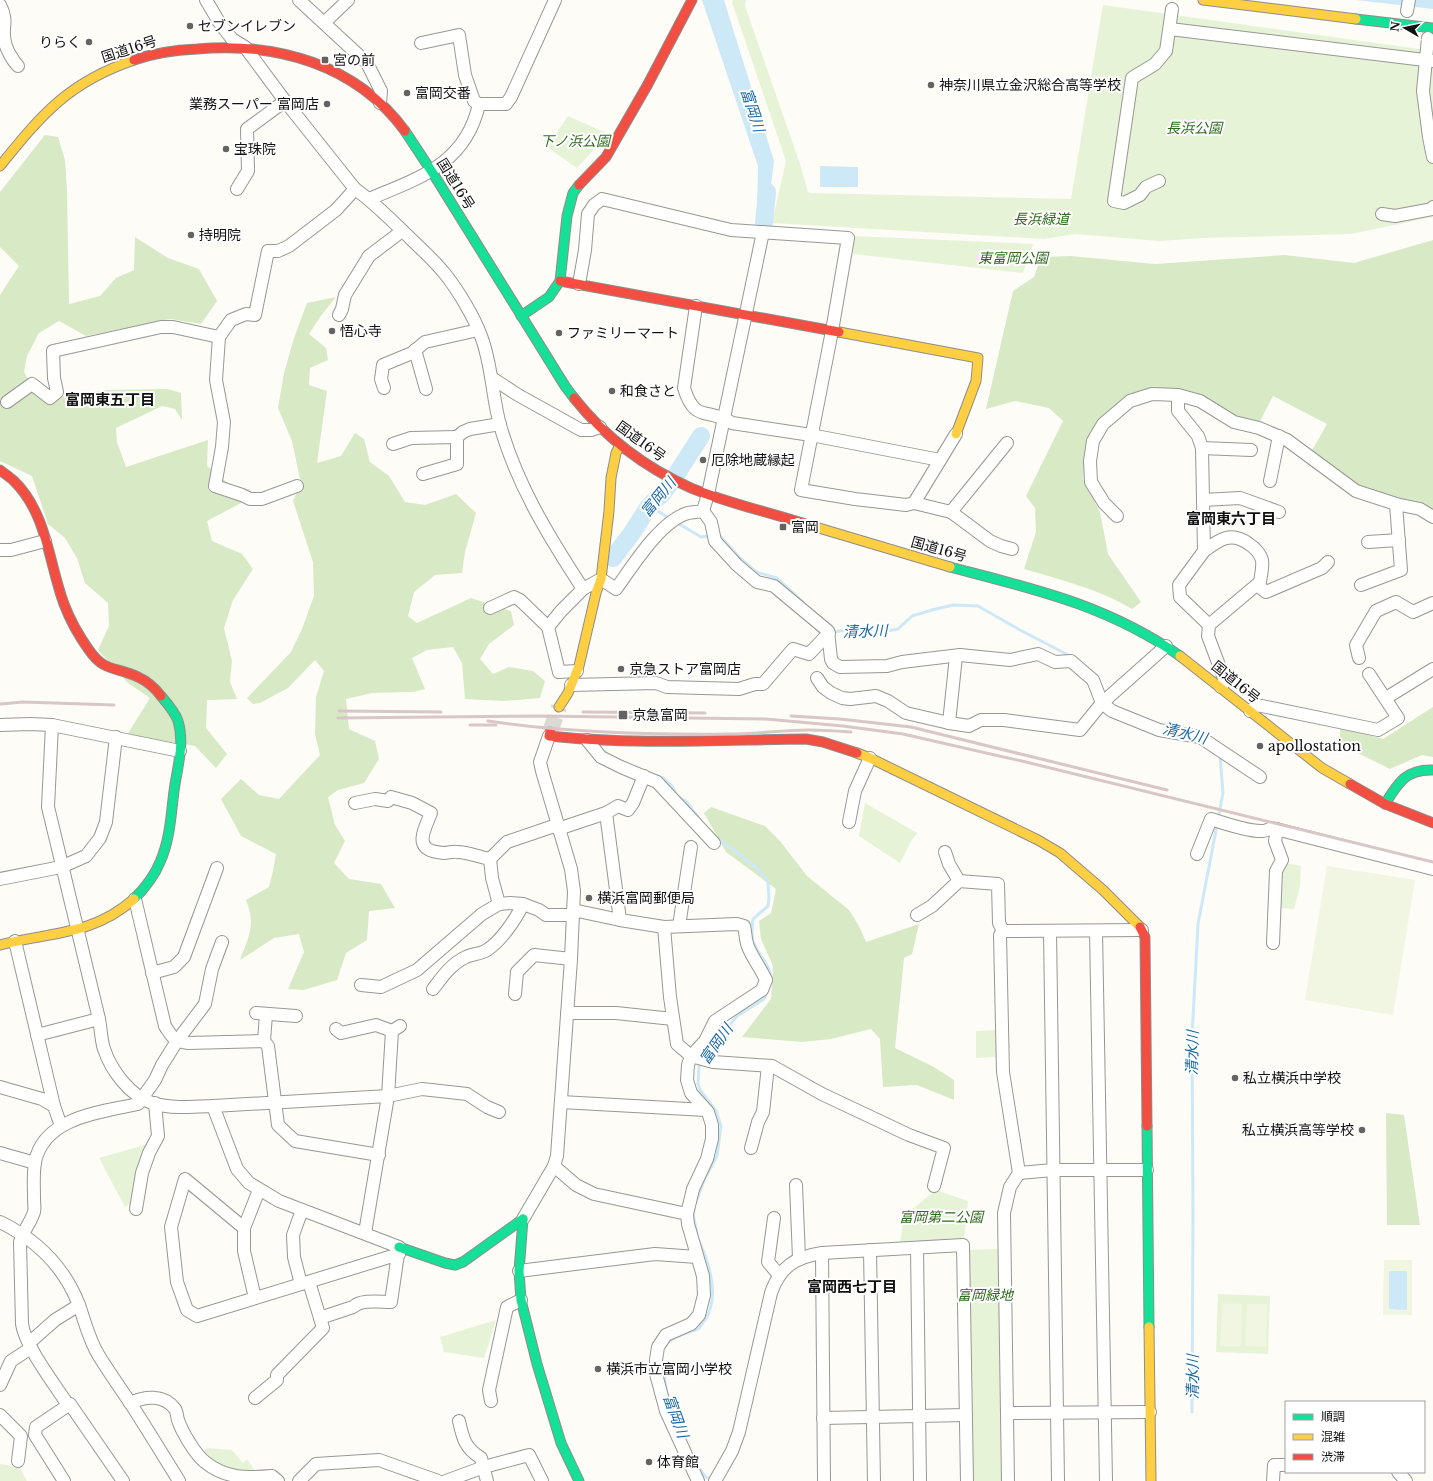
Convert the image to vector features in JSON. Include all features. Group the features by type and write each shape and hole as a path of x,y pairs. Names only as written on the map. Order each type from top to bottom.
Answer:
{"main road":[{"path":"521,316 550,297 557,290 560,281 568,216 574,193 581,182 606,157 648,84 692,0"},
{"path":"1203,0 1244,2 1431,33"},
{"name":"国道16号","path":"0,166 42,116 76,86 96,75 126,62 157,53 189,49 245,48 264,49 292,55 314,62 347,80 380,103 398,122 432,172 565,386 577,402 600,427 620,445 647,465 678,482 708,494 920,558 1055,596 1094,609 1132,626 1166,646 1221,687 1322,768 1385,804 1404,813 1433,823"},
{"path":"560,281 978,358 976,381 956,434"},
{"path":"559,707 568,693 577,671 601,579 609,511 611,478 616,453 620,445"},
{"path":"0,470 7,474 16,484 35,511 46,542 63,602 77,630 91,652 102,665 136,676 146,681 155,689 178,720 180,734 180,751 166,845 160,863 148,885 127,907 113,917 77,930 0,945"},
{"path":"550,734 587,740 631,742 806,739 823,742 870,758 1038,840 1060,853 1130,916 1142,930 1145,937 1151,1481"},
{"path":"1385,804 1395,787 1402,779 1412,772 1423,769 1433,770"},
{"path":"399,1251 455,1265 463,1262 523,1219"},
{"path":"523,1219 519,1271 521,1300 537,1364 561,1443 579,1481"}],"street":[{"path":"206,0 219,22 232,39 245,48 355,189 369,199 402,231 444,273 458,291 481,336 492,378 500,424 526,493 552,542 583,589"},
{"path":"299,0 325,22 367,63 381,91 380,103"},
{"path":"325,22 348,0"},
{"path":"421,43 459,35 465,75 474,101 478,104 506,104 511,97 555,0"},
{"path":"0,5 5,15 5,42 15,63 18,66"},
{"path":"1159,181 1146,187 1140,194 1124,203 1114,201 1132,78 1155,64 1166,51 1172,9"},
{"path":"1170,29 1429,60"},
{"path":"1431,33 1429,60 1423,91 1428,137 1433,157"},
{"path":"238,189 248,171 247,129 285,101"},
{"path":"369,199 424,176 432,172 446,161 458,148 474,123 478,104"},
{"path":"296,486 262,499 250,499 215,486 222,447 224,422 216,380 216,360 219,337 231,320 246,314 255,315 268,252 278,252 289,246 336,210 355,189"},
{"path":"579,284 585,250 588,214 594,205 602,199 731,230 848,238 832,331 801,490 862,500 906,504 914,503 951,512 990,541 1012,549"},
{"path":"1382,214 1395,216 1433,208"},
{"path":"339,315 342,309 345,294 369,256 402,231"},
{"path":"703,511 708,494 763,232"},
{"path":"696,306 684,388 688,400 695,410 724,418 732,423 811,435 940,460"},
{"path":"7,402 32,384 50,398 56,392 53,351 161,327 173,327 219,337"},
{"path":"384,388 382,379 383,365 415,350 425,342 478,330"},
{"path":"415,350 426,389"},
{"path":"492,378 518,395 581,430 591,430 600,427"},
{"path":"1117,516 1104,503 1091,482 1090,461 1093,441 1103,424 1130,401 1152,394 1178,395 1200,401 1234,422 1259,428 1287,440 1356,490 1396,504 1420,509 1433,516"},
{"path":"1178,395 1178,411 1198,436 1202,448 1204,483 1204,551"},
{"path":"393,444 411,438 457,437 470,429 500,424"},
{"path":"914,503 956,434"},
{"path":"1270,481 1279,436"},
{"path":"423,474 457,464 457,437"},
{"path":"951,512 1007,443"},
{"path":"1202,448 1251,450"},
{"path":"1203,500 1240,498 1279,512"},
{"path":"1361,585 1401,570 1400,540 1396,504"},
{"path":"548,627 560,611 583,589 601,579 616,590 664,526 687,513 703,511"},
{"path":"703,511 711,522 715,541 737,565 757,582 774,586 828,631 831,659 833,663 840,667 887,666 902,662 956,656 1010,660 1038,654 1055,662 1071,661 1094,680 1102,703 1112,712 1159,730 1200,737 1260,777"},
{"path":"1209,624 1180,597 1178,585 1204,551 1228,537 1240,538 1260,553 1262,562 1260,582 1209,624 1208,636 1225,681 1221,687"},
{"path":"1368,542 1400,540"},
{"path":"0,550 11,550 46,542"},
{"path":"1256,585 1266,592 1322,568 1328,562"},
{"path":"490,608 514,597 520,600 548,627 559,672 577,671"},
{"path":"1358,658 1356,645 1376,611 1396,602 1413,612 1433,602"},
{"path":"571,685 656,683 667,687 739,689 755,684 763,684 793,649 808,654 829,633"},
{"path":"817,678 823,687 842,698 850,699 876,696 888,701 906,713 969,726 981,720 1004,720 1080,730 1102,703 1166,646"},
{"path":"950,722 956,656"},
{"path":"1386,698 1433,670"},
{"path":"1250,711 1257,705 1378,730 1398,718 1386,698 1368,674"},
{"path":"0,725 52,725 180,751"},
{"path":"52,725 48,807 61,867 99,1019 104,1049 115,1071 121,1079 142,1098 155,1104 180,1107 213,1106 388,1096 422,1089 468,1094 487,1107 499,1112"},
{"path":"523,1219 554,1166 557,1156 571,959 574,891 571,869 557,827 540,762 550,734"},
{"path":"0,879 61,867 86,856 100,838 106,822 116,737"},
{"path":"587,740 601,757 657,782 714,842"},
{"path":"849,822 854,791 870,758"},
{"path":"499,904 492,878 490,859 506,842 606,813 618,806 628,810 633,803 644,776"},
{"path":"355,803 375,799 388,802 391,797 412,803 431,813 422,839 424,846 429,850 445,853 456,852 490,859"},
{"path":"606,813 620,920"},
{"path":"1197,854 1211,819 1256,830 1263,831 1272,828 1277,829 1433,869"},
{"path":"1273,943 1276,871 1282,860 1275,841 1277,829"},
{"path":"679,926 692,847"},
{"path":"945,852 949,864 959,881"},
{"path":"152,973 174,966 184,958 217,868"},
{"path":"917,915 932,906 959,881 998,884 998,922 1003,931"},
{"path":"135,898 164,1026 171,1035 177,1041 188,1043 264,1041"},
{"path":"362,985 381,987 417,970 482,914 499,904 510,902 523,904 539,910 546,915 573,912 664,927 737,924 744,926 749,949 766,980 762,990 715,1021 705,1041 691,1056 688,1065 687,1080 690,1092 706,1110 712,1125 712,1139 707,1159 693,1189 687,1214 688,1224 703,1276 704,1295 699,1315 691,1324 666,1335 658,1347 656,1360 656,1374 666,1411 698,1481"},
{"path":"433,989 449,968 466,957 486,950 504,934 507,928 516,919 523,904"},
{"path":"664,927 673,1019 677,1044 691,1056 713,1062 772,1066 822,1094 909,1135 944,1148 934,1186"},
{"path":"1096,930 1106,1481"},
{"path":"1003,931 1142,930"},
{"path":"1003,931 1000,935 1002,1064 1019,1173 1010,1187 1004,1213 1008,1481"},
{"path":"1050,931 1058,1481"},
{"path":"15,941 54,1106 61,1126"},
{"path":"123,1481 70,1404 68,1405 30,1346 23,1332 20,1242 22,1234 34,1210 35,1164 37,1152 44,1142 61,1126 81,1117 138,1104 155,1080 162,1065 177,1041 205,1004 212,969 222,942"},
{"path":"515,994 517,972 534,955 571,959"},
{"path":"567,1013 616,1013 673,1019"},
{"path":"296,1016 261,1014 264,1041 268,1046 278,1125 295,1141 379,1156"},
{"path":"37,1035 99,1019"},
{"path":"336,1029 341,1033 376,1025 396,1028 379,1156 365,1234"},
{"path":"752,1148 758,1122 763,1112 768,1066"},
{"path":"0,1087 42,1099 54,1106"},
{"path":"561,1102 706,1110"},
{"path":"136,1209 142,1173 149,1153 158,1136 155,1104"},
{"path":"213,1106 237,1170 249,1183 278,1201 365,1234 399,1251"},
{"path":"0,1153 35,1164"},
{"path":"554,1166 576,1185 594,1194 687,1214"},
{"path":"1019,1173 1053,1170 1147,1170"},
{"path":"244,1228 185,1179 171,1227 177,1282 187,1310 197,1316 305,1283 399,1251"},
{"path":"796,1185 799,1258"},
{"path":"255,1298 244,1251 244,1228 259,1190"},
{"path":"255,1398 277,1380 277,1375 323,1328 294,1257 293,1234 302,1210"},
{"path":"774,1218 768,1262 779,1275"},
{"path":"0,1222 22,1234 50,1256 69,1282 79,1305 86,1328 98,1354 179,1481"},
{"path":"715,1481 729,1456 739,1432 771,1293 779,1275 799,1258 822,1253 963,1245 967,1481"},
{"path":"917,1248 920,1481"},
{"path":"870,1250 874,1481"},
{"path":"320,1318 364,1302 391,1302 399,1251"},
{"path":"822,1253 824,1481"},
{"path":"519,1271 654,1254 697,1257"},
{"path":"491,1401 489,1390 507,1307 521,1300"},
{"path":"0,1385 11,1361 30,1346 55,1320 79,1305"},
{"path":"130,1403 142,1397 164,1399 175,1409 178,1421 204,1461 225,1474 244,1478 272,1476 278,1481"},
{"path":"64,1481 34,1435 36,1427 68,1405"},
{"path":"1007,1413 1150,1412"},
{"path":"0,1415 21,1436 18,1462"},
{"path":"823,1418 966,1415"},
{"path":"459,1421 463,1440 472,1452 481,1458 487,1481"},
{"path":"446,1481 484,1467 529,1455 542,1481"},
{"path":"299,1481 316,1464 379,1460 438,1481"},
{"path":"1273,1481 1274,1465 1285,1465"},
{"path":"1399,1473 1406,1481"}],"green space":[{"name":"長浜公園","path":"733,0 746,0 745,6 800,164 808,192 810,193 1071,199 1103,5 1433,51 1433,217 1351,234 1203,238 1159,241 1075,234 1044,239 772,223 786,161 732,2"},
{"name":"下ノ浜公園","path":"568,116 606,133 601,142 577,168 547,147"},
{"path":"45,135 58,137 65,160 69,304 100,296 116,278 134,270 135,237 168,258 199,269 217,301 201,324 170,319 86,336 59,321 39,333 27,356 24,372 36,393 59,397 105,390 168,389 181,393 182,420 175,409 162,406 116,428 117,442 126,467 208,440 207,466 229,484 251,490 243,502 207,521 212,541 242,554 253,569 233,600 224,628 232,661 230,682 237,699 207,700 206,728 227,754 216,768 195,746 127,735 150,698 128,683 98,650 109,626 108,603 85,583 77,558 65,538 48,524 32,476 0,461 0,295 19,266 0,247 0,192"},
{"name":"東富岡公園","path":"854,236 1033,244 1023,273 853,254"},
{"path":"1433,240 1433,512 1357,488 1311,452 1327,424 1273,396 1258,425 1235,420 1201,399 1152,392 1100,423 1085,461 1083,479 1100,512 1108,554 1141,602 1132,609 1093,590 1024,569 1036,532 1035,508 1026,496 1063,421 1049,408 1015,401 986,409 1013,291 1034,277 1041,257 1071,256 1155,264 1285,255 1354,263"},
{"path":"336,297 309,334 326,348 328,360 310,368 309,385 327,391 317,463 341,456 355,433 364,439 370,462 389,476 405,502 425,505 456,494 476,513 465,552 462,573 435,575 414,592 408,616 417,623 471,598 511,611 514,625 489,644 480,659 493,674 509,667 533,671 545,681 540,698 504,701 465,699 462,663 453,647 427,650 412,658 425,689 413,692 372,693 346,699 349,729 375,741 379,759 364,783 338,790 328,797 335,825 345,841 334,863 349,879 381,884 395,908 369,911 367,940 346,953 337,980 304,990 288,989 304,952 299,934 274,938 240,960 251,924 251,917 246,900 269,887 276,854 241,836 221,799 241,779 259,795 279,799 320,755 315,734 316,697 324,671 315,660 288,688 260,703 253,704 247,698 291,652 302,629 314,596 313,562 293,501 301,484 292,441 278,408 284,373 294,338 307,303"},
{"path":"1433,707 1433,757 1422,755 1390,769 1340,744 1340,727 1383,739"},
{"path":"865,803 917,833 900,863 859,836"},
{"path":"711,807 765,826 780,841 807,876 849,910 859,926 866,942 919,924 912,954 904,958 895,1048 934,1067 954,1080 954,1100 917,1085 883,1087 880,1039 871,1029 831,1039 802,1042 742,1037 771,999 773,966 761,939 759,921 771,913 776,889 726,852 704,813"},
{"path":"1286,863 1301,866 1300,887 1294,909 1278,908 1280,874"},
{"path":"1327,866 1415,880 1393,1015 1305,1000"},
{"path":"996,1030 996,1057 976,1058 976,1031"},
{"path":"1386,1113 1404,1115 1420,1225 1387,1225"},
{"path":"148,1144 133,1202 125,1207 99,1158"},
{"name":"富岡第二公園","path":"936,1190 968,1201 964,1241 900,1244 904,1216"},
{"name":"富岡緑地","path":"1000,1249 1004,1481 972,1481 967,1250"},
{"path":"1384,1260 1412,1260 1412,1315 1383,1315"},
{"path":"1218,1294 1270,1296 1268,1354 1216,1352"},
{"path":"1222,1303 1242,1304 1241,1346 1220,1346"},
{"path":"1247,1304 1267,1304 1266,1347 1245,1346"},
{"path":"496,1320 484,1358 444,1352 440,1337"},
{"path":"207,1448 232,1450 243,1463 247,1459 258,1475 239,1474 220,1466 202,1453"},
{"path":"0,1464 19,1467 27,1481 0,1481"}],"water":[{"path":"702,0 724,0 774,161 767,217 757,216 758,166"},
{"path":"1356,0 1433,0 1433,9"},
{"path":"820,166 858,167 858,187 820,187"},
{"path":"1389,1271 1407,1271 1407,1310 1389,1309"}],"waterway":[{"name":"富岡川","path":"764,223 767,192"},
{"name":"富岡川","path":"613,558 632,533 649,506 662,494 676,475 701,436"},
{"name":"清水川","path":"649,506 671,519"},
{"name":"清水川","path":"676,522 701,537 711,536"},
{"name":"清水川","path":"716,536 720,536 740,558 756,572 777,578 803,602"},
{"name":"清水川","path":"832,632 872,627 887,631 898,629 912,616 932,610 953,605 978,606 1072,657"},
{"name":"清水川","path":"1218,819 1223,793 1220,755"},
{"name":"富岡川","path":"658,776 663,778 672,786 677,796 686,801 700,820"},
{"name":"清水川","path":"1192,1412 1192,1036 1198,924 1217,825"},
{"name":"富岡川","path":"715,837 758,869 768,882 768,906 753,919 752,938 767,966 771,976 771,981"},
{"name":"富岡川","path":"704,1057 737,1016 764,999 768,990"},
{"name":"富岡川","path":"696,1202 705,1178 717,1156 721,1126 716,1111 700,1090 698,1084 699,1066 701,1062"},
{"name":"富岡川","path":"694,1209 693,1215 697,1233"},
{"name":"富岡川","path":"667,1343 676,1337 699,1328 709,1312 712,1302 712,1280 706,1258 698,1239"},
{"name":"富岡川","path":"662,1361 667,1395"},
{"name":"富岡川","path":"696,1465 706,1477 712,1480"}],"tunnel":[{"path":"550,732 559,707"}],"railway":[{"path":"0,704 23,702 114,705"},
{"path":"339,711 441,712"},
{"path":"583,712 705,713"},
{"path":"338,718 540,716 766,719 843,726 903,734 1026,762 1433,862"},
{"path":"791,716 840,719 911,727 1167,790"},
{"path":"488,721 578,731 639,733 740,734 809,730 851,732"},
{"path":"470,725 496,725"}],"traffic: fast":[{"path":"1356,19 1433,28"},
{"path":"405,131 574,398"},
{"path":"521,316 549,297 560,281 567,216 573,193 579,185"},
{"path":"950,567 1040,591 1097,611 1153,638 1180,656"},
{"path":"134,899 158,867 166,845 180,756 181,738 178,721 173,711 161,696"},
{"path":"1385,804 1394,790 1409,775 1424,770 1433,770"},
{"path":"1147,1126 1149,1327"},
{"path":"523,1219 519,1271 521,1300 537,1364 561,1443 579,1481"},
{"path":"399,1247 455,1265 463,1262 523,1219"}],"traffic: slow":[{"path":"1203,0 1356,19"},
{"path":"0,166 44,115 74,89 111,69 134,60"},
{"path":"839,332 978,358 976,381 956,434"},
{"path":"559,707 568,693 579,666 596,593 601,579 609,511 611,478 616,453 620,445"},
{"path":"802,523 950,567"},
{"path":"1180,656 1322,768 1350,784"},
{"path":"857,753 1038,840 1060,853 1103,890 1140,927"},
{"path":"0,945 70,931 86,926 102,920 118,911 134,899"},
{"path":"1149,1327 1151,1481"}],"traffic: jam":[{"path":"579,185 606,157 648,84 692,0"},
{"path":"134,60 149,55 189,49 256,49 285,54 312,62 338,74 363,89 385,108 405,131"},
{"path":"560,281 839,332"},
{"path":"574,398 599,426 627,450 642,461 674,480 718,498 802,523"},
{"path":"0,470 14,481 34,508 46,540 64,604 75,628 89,650 106,666 141,679 151,685 161,696"},
{"path":"550,732 549,736 581,739 645,741 806,739 823,742 857,753"},
{"path":"1350,784 1385,804 1433,823"},
{"path":"1140,927 1145,937 1147,1126"}],"place":[{"name":"セブンイレブン","path":"190,26"},
{"name":"りらく","path":"89,42"},
{"name":"宮の前","path":"325,60"},
{"name":"神奈川県立金沢総合高等学校","path":"931,85"},
{"name":"富岡交番","path":"407,93"},
{"name":"業務スーパー 富岡店","path":"327,104"},
{"name":"宝珠院","path":"226,149"},
{"name":"持明院","path":"191,235"},
{"name":"悟心寺","path":"332,331"},
{"name":"ファミリーマート","path":"559,333"},
{"name":"和食さと","path":"612,391"},
{"name":"厄除地蔵縁起","path":"703,460"},
{"name":"富岡","path":"783,527"},
{"name":"京急ストア富岡店","path":"621,669"},
{"name":"京急富岡","path":"623,715"},
{"name":"apollostation","path":"1260,746"},
{"name":"横浜富岡郵便局","path":"589,898"},
{"name":"私立横浜中学校","path":"1235,1078"},
{"name":"私立横浜高等学校","path":"1362,1130"},
{"name":"横浜市立富岡小学校","path":"598,1369"},
{"name":"体育館","path":"649,1462"}],"district":[{"name":"富岡東五丁目","path":"110,399"},
{"name":"富岡東六丁目","path":"1231,518"},
{"name":"富岡西七丁目","path":"852,1286"}],"park label":[{"name":"長浜緑道","path":"1041,219"}]}
